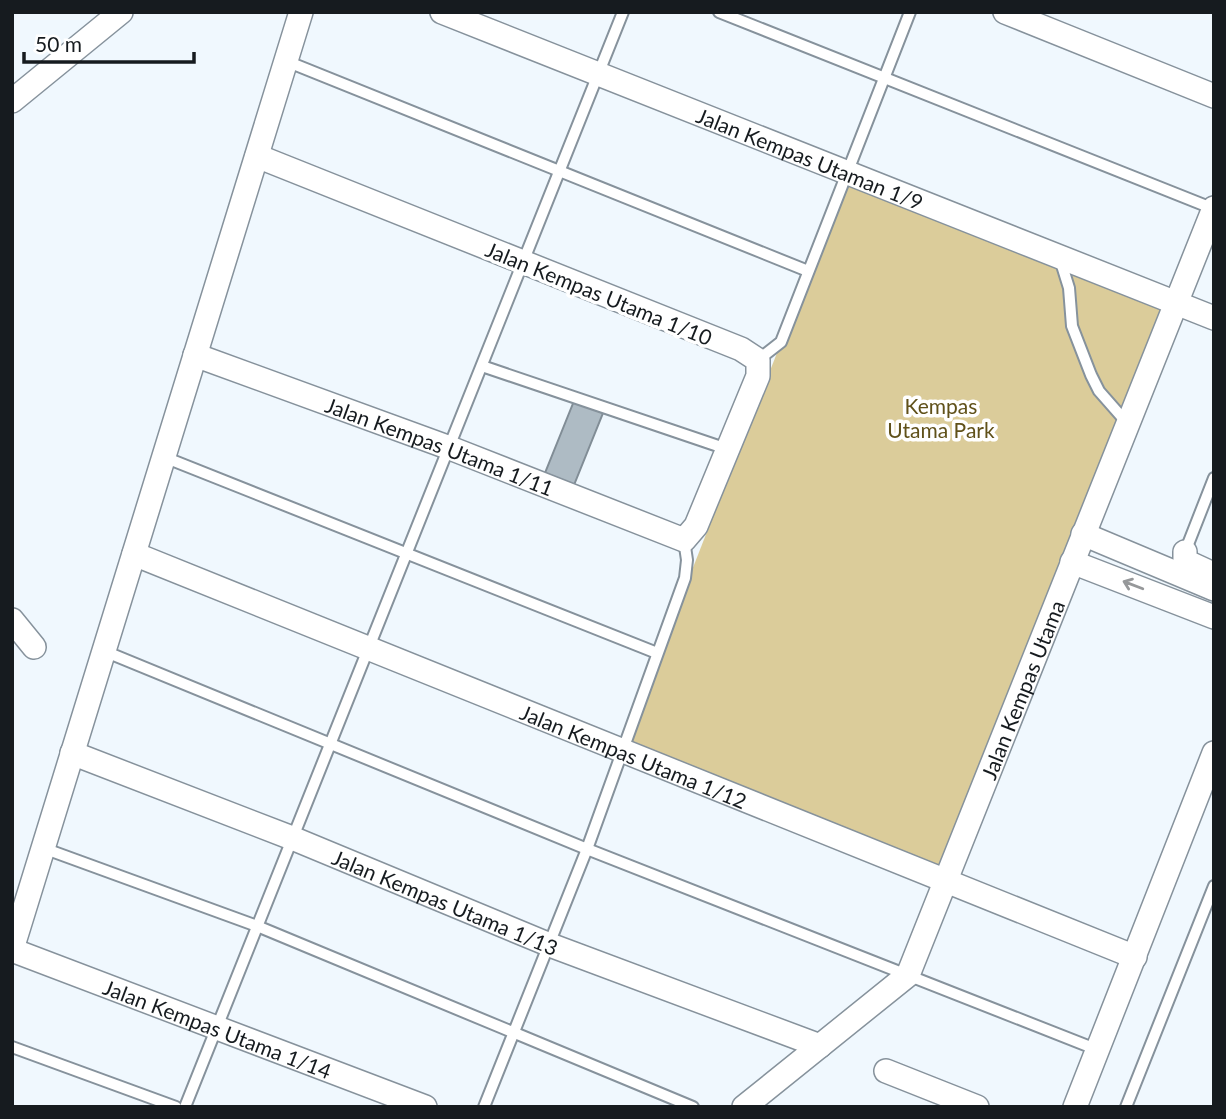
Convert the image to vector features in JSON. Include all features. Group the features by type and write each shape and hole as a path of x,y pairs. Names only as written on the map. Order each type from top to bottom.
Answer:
{"street":[{"path":"12,101 121,12"},
{"path":"12,949 301,12"},
{"name":"Jalan Kempas Utaman 1/9","path":"442,12 1214,318"},
{"path":"1005,12 1214,96"},
{"name":"Jalan Kempas Utama 1/10","path":"257,156 741,349 758,360"},
{"name":"Jalan Kempas Utama","path":"744,1107 908,975 1214,209"},
{"name":"Jalan Kempas Utama 1/11","path":"195,355 450,448 684,540"},
{"path":"684,540 696,526 758,376 758,360"},
{"path":"1083,534 1214,589"},
{"path":"1185,552 1185,561 1214,574"},
{"name":"Jalan Kempas Utama 1/12","path":"134,554 1135,957"},
{"path":"1072,562 1214,617"},
{"path":"12,620 34,647"},
{"name":"Jalan Kempas Utama 1/13","path":"72,753 292,838 550,945 820,1046"},
{"path":"1075,1107 1214,753"},
{"name":"Jalan Kempas Utama 1/14","path":"12,949 425,1107"},
{"path":"886,1071 977,1107"}],"lane":[{"path":"185,1107 623,12"},
{"path":"719,12 1214,209"},
{"path":"758,360 781,342 910,12"},
{"path":"286,61 808,271"},
{"path":"1060,259 1069,288 1072,326 1091,375 1100,391 1128,424"},
{"path":"482,366 727,449"},
{"path":"163,457 657,653"},
{"path":"1185,552 1214,478"},
{"path":"484,1107 587,849 685,578 687,560 684,540"},
{"path":"104,651 587,849 1098,1050"},
{"path":"43,848 257,926 693,1107"},
{"path":"1126,1107 1214,886"},
{"path":"12,1047 176,1107"}],"green space":[{"name":"Kempas Utama Park","path":"847,174 1176,304 945,882 622,749"}],"building":[{"path":"574,401 603,413 574,485 545,473"}]}
